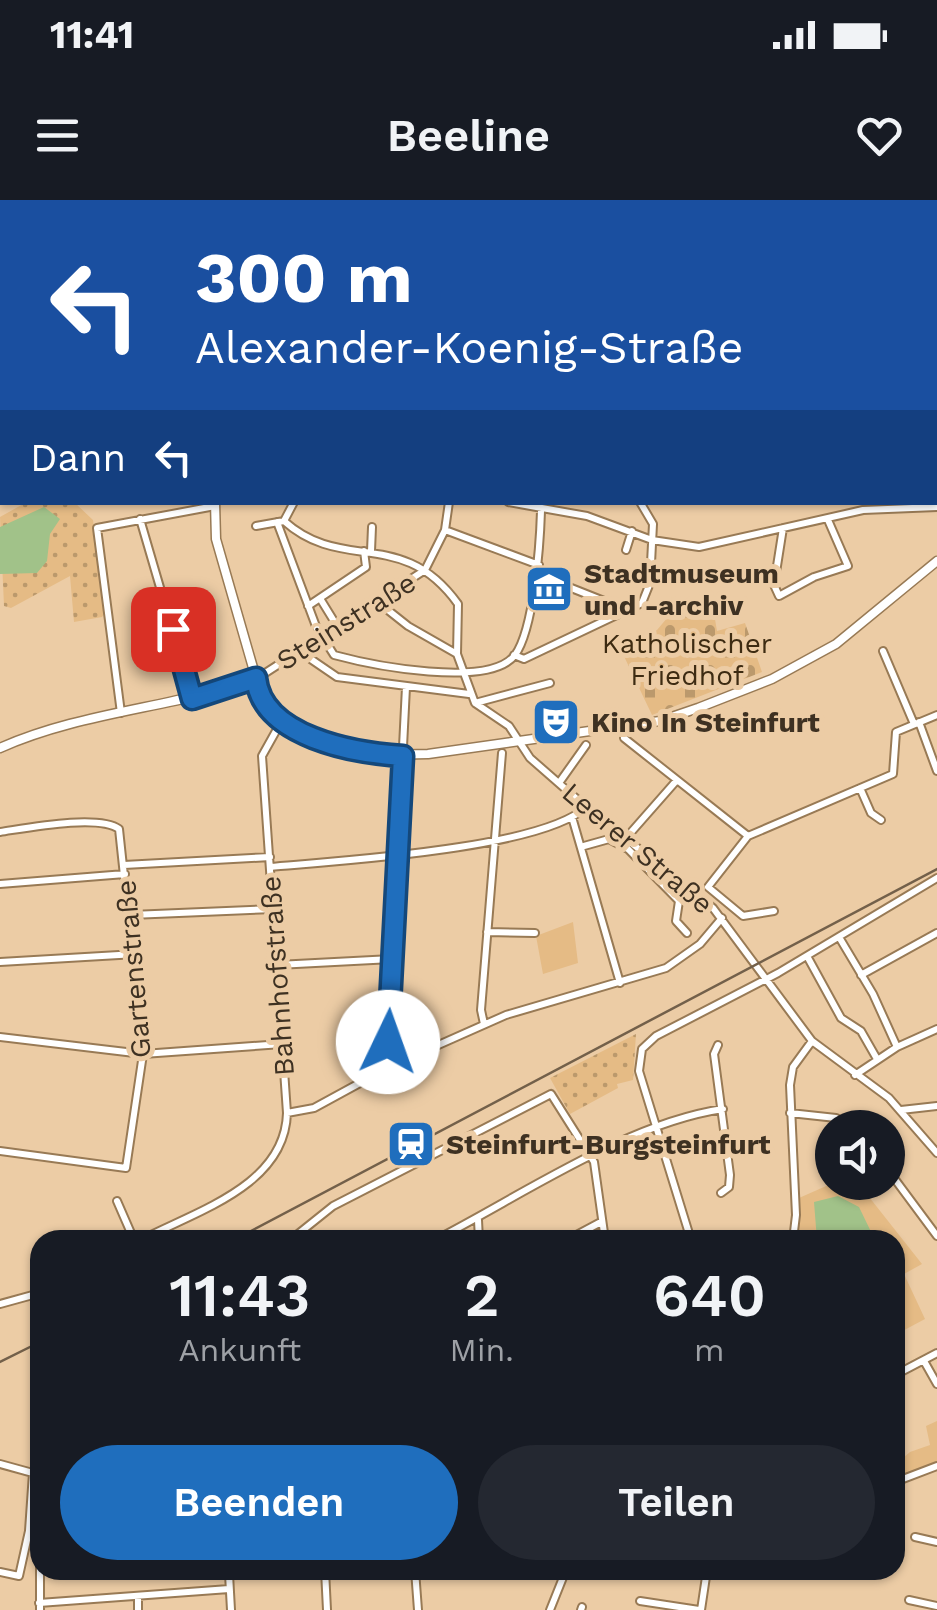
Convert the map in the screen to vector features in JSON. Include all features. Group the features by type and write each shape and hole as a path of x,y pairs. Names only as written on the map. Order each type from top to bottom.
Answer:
{"main road":[{"path":"215,505 216,539 259,697 281,722 345,746 403,756 660,721 772,679 854,634 937,561"},
{"path":"0,748 67,724 192,699 256,678"}],"street":[{"path":"122,714 97,528 210,505"},
{"path":"256,526 280,521 293,505"},
{"name":"Steinstraße","path":"256,678 425,570 445,530 449,505"},
{"path":"519,505 587,516 652,540 699,548 862,510 937,507"},
{"path":"514,655 524,659 549,650 621,614 647,595 652,516 643,505"},
{"path":"280,521 308,606 334,655 463,675 503,665 514,655 539,565 541,511"},
{"path":"140,519 192,699"},
{"path":"782,528 774,585 779,596 814,577 848,566 828,520"},
{"path":"280,521 304,539 334,550 368,551 425,570"},
{"path":"308,606 366,567 372,527"},
{"path":"445,530 470,536 539,565"},
{"path":"626,550 632,531"},
{"name":"Leerer Straße","path":"425,570 458,604 457,654 475,703 500,719 520,740 530,758 559,784 722,918 812,1041 900,1110"},
{"path":"536,574 604,601 621,614"},
{"path":"322,600 338,626"},
{"path":"379,602 408,626 457,654"},
{"path":"299,650 338,677 469,694"},
{"path":"884,651 937,771"},
{"path":"475,703 550,683"},
{"path":"391,1066 392,959 406,688"},
{"path":"774,911 743,916 708,887 748,836 893,774 896,732 937,715"},
{"name":"Bahnhofstraße","path":"281,722 262,756 286,1113 314,1108 391,1066 484,1024 673,964 700,944 722,918"},
{"path":"624,738 748,836"},
{"path":"559,784 586,745"},
{"path":"484,1024 481,1010 502,753"},
{"path":"626,838 677,780"},
{"path":"860,788 871,813 881,820"},
{"path":"0,884 125,869 398,854 496,842 572,817 586,807"},
{"path":"572,817 584,846 620,982"},
{"name":"Gartenstraße","path":"0,832 90,823 111,824 119,829 136,954 144,1054 126,1168 0,1151"},
{"name":"Leerer Straße","path":"584,846 609,839 628,849 679,900 676,921 686,933"},
{"path":"689,1230 641,1080 638,1057 648,1041 807,956 937,878"},
{"path":"131,915 274,908"},
{"path":"488,932 535,933"},
{"path":"861,974 937,933"},
{"path":"839,936 897,1047"},
{"path":"0,962 136,954"},
{"path":"807,956 842,1018 861,1031 877,1059"},
{"path":"277,965 392,959"},
{"path":"854,1075 897,1047 937,1029"},
{"path":"0,1037 144,1054 282,1044"},
{"path":"794,1230 790,1114 794,1067 812,1041"},
{"path":"718,1045 714,1054 730,1175 729,1187 721,1194"},
{"path":"303,1230 334,1206 547,1094 556,1098 596,1167 603,1230"},
{"path":"900,1110 937,1106"},
{"path":"458,1230 656,1124 723,1110"},
{"path":"153,1230 266,1171 284,1142 286,1113"},
{"path":"790,1114 815,1116"},
{"name":"Leerer Straße","path":"905,1116 937,1153"},
{"path":"905,1193 937,1236"},
{"path":"117,1201 132,1230"},
{"path":"478,1220 478,1230"},
{"path":"586,1230 601,1222"},
{"path":"0,1304 30,1295"},
{"path":"905,1370 937,1353"},
{"path":"924,1361 937,1384"},
{"path":"0,1464 30,1472"},
{"path":"905,1478 937,1466"},
{"path":"0,1572 19,1576 30,1526"},
{"path":"914,1537 937,1542"},
{"path":"40,1580 40,1606 229,1589"},
{"path":"229,1580 231,1610"},
{"path":"326,1580 327,1610"},
{"path":"416,1580 418,1610"},
{"path":"550,1610 560,1580"},
{"path":"640,1601 700,1610 706,1580"},
{"path":"138,1597 138,1610"},
{"path":"909,1600 937,1606"}],"green space":[{"path":"21,505 77,505 93,520 106,611 102,617 74,622 70,576 11,608 4,606 0,517"},
{"name":"Katholischer Friedhof","path":"673,611 689,612 695,620 715,619 717,631 745,623 762,672 652,715 621,650 657,630"},
{"path":"573,922 578,963 543,974 536,936"},
{"path":"636,1034 633,1080 617,1084 618,1088 570,1114 550,1078"},
{"path":"815,1191 815,1200 871,1200 895,1230 797,1230 799,1198"},
{"path":"905,1242 922,1264 905,1273"},
{"path":"905,1276 925,1319 905,1330"},
{"path":"937,1421 937,1462 905,1475 905,1456 930,1445 926,1426"}],"shaded area":[{"path":"44,507 60,519 50,534 47,561 37,573 0,574 0,527"},
{"path":"846,1200 859,1207 870,1230 816,1230 814,1202"}],"railway":[{"path":"253,1230 937,869"},
{"path":"0,1362 30,1347"}],"place":[{"name":"Stadtmuseum und -archiv","path":"549,589"},
{"name":"Kino In Steinfurt","path":"556,722"},
{"name":"Steinfurt-Burgsteinfurt","path":"411,1144"}],"route":[{"path":"173,629 192,699 256,678 259,697 281,722 345,746 403,756 388,1042"}]}
